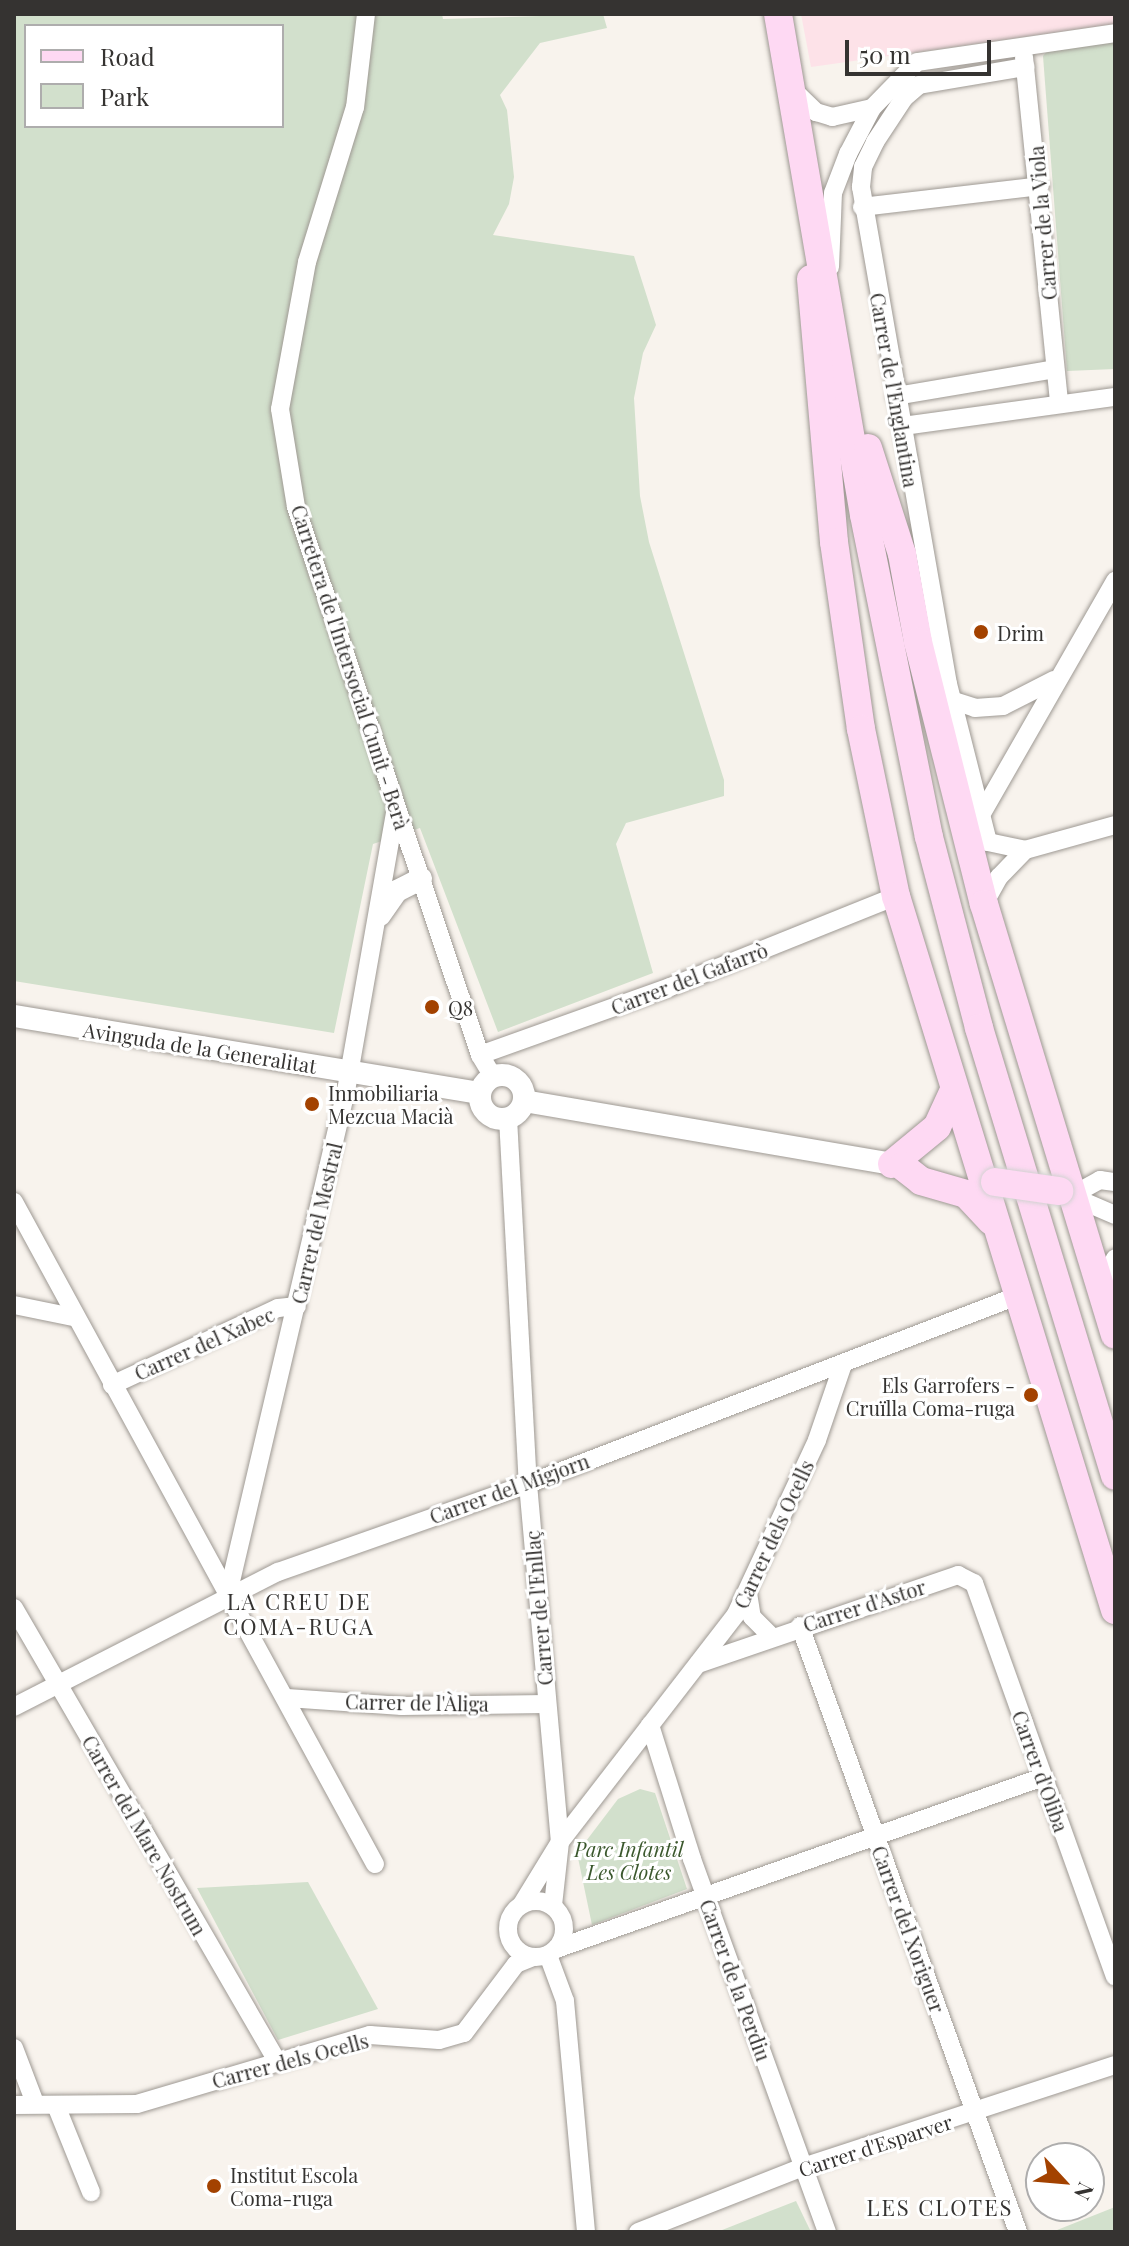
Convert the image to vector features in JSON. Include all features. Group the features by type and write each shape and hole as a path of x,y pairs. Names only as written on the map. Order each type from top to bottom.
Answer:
{"main road":[{"path":"778,14 852,424 864,515 929,837 979,1028 1115,1476"},
{"path":"819,251 809,288 834,542 861,729 896,896 954,1090 988,1181 997,1228 1017,1296 1115,1610"},
{"path":"852,424 871,453 902,554 931,691 979,847 984,904 1065,1194 1110,1274 1115,1334"},
{"path":"897,1165 937,1127 954,1090"},
{"path":"897,1165 1065,1194"},
{"path":"897,1165 921,1181 966,1194 997,1228"}],"street":[{"name":"Carretera de l'Intersocial Cunit - Berà","path":"366,14 355,107 307,262 280,409 296,507 480,1055 486,1085"},
{"path":"825,282 832,265 833,193 872,108 917,62 1115,33"},
{"name":"Carrer de la Viola","path":"1022,46 1040,186 1059,401"},
{"name":"Carrer de l'Englantina","path":"979,847 981,815 956,703 948,684 862,207 863,167 904,98 931,81 1025,67"},
{"path":"791,88 816,112 832,117 872,108"},
{"path":"862,207 1040,186"},
{"path":"896,396 1055,369"},
{"path":"903,426 1059,401 1115,397"},
{"path":"981,815 1115,581"},
{"path":"931,691 975,708 1003,706 1057,679"},
{"name":"Carrer del Mestral","path":"228,1594 349,1072 380,915 396,801"},
{"path":"979,847 1025,850 1115,825"},
{"path":"984,904 999,877 1025,850"},
{"path":"380,915 397,891 421,879"},
{"name":"Carrer del Gafarrò","path":"480,1055 670,987 896,896"},
{"name":"Avinguda de la Generalitat","path":"14,1016 349,1072 486,1085"},
{"path":"514,1079 524,1101 508,1118 487,1113 486,1085 514,1079"},
{"path":"524,1101 897,1165"},
{"name":"Carrer de l'Enllaç","path":"508,1118 528,1484 560,1842 553,1905"},
{"path":"1065,1194 1100,1180 1115,1182"},
{"path":"1065,1194 1115,1215"},
{"path":"14,1202 73,1317 287,1698 375,1864"},
{"name":"Carrer del Migjorn","path":"14,1707 56,1688 228,1594 361,1540 528,1484 1017,1296"},
{"path":"14,1305 73,1317"},
{"name":"Carrer del Xabec","path":"112,1385 278,1308 297,1306"},
{"name":"Carrer dels Ocells","path":"522,1904 560,1842 698,1664 748,1593 817,1440 843,1364"},
{"name":"Carrer d'Astor","path":"698,1664 800,1626 958,1575"},
{"name":"Carrer d'Oliba","path":"958,1575 974,1583 1115,1977"},
{"path":"748,1593 752,1617 771,1636"},
{"name":"Carrer del Mare Nostrum","path":"14,1608 56,1688 82,1726 277,2061"},
{"name":"Carrer del Xoriguer","path":"800,1626 1018,2232"},
{"name":"Carrer de l'Àliga","path":"287,1698 402,1706 546,1704"},
{"name":"Carrer de la Perdiu","path":"650,1725 706,1897 827,2232"},
{"path":"592,1938 564,1925 553,1905 541,1900 522,1904 510,1916 508,1937 515,1948 545,1954 592,1938 706,1897 875,1835 1043,1777"},
{"path":"545,1954 564,1925"},
{"path":"545,1954 565,2001 586,2232"},
{"name":"Carrer dels Ocells","path":"14,2105 35,2103 57,2108 137,2104 370,2035 439,2040 464,2033 481,2005 516,1964 545,1954"},
{"path":"14,2048 35,2103"},
{"name":"Carrer d'Esparver","path":"638,2232 803,2167 1115,2065"},
{"path":"57,2108 91,2192"}],"shaded area":[{"path":"801,14 1115,14 1115,24 811,67"}],"green space":[{"path":"14,14 442,14 443,19 603,14 607,28 540,43 500,95 507,110 514,177 509,204 493,235 634,256 656,325 643,353 634,398 640,496 649,542 724,780 724,796 626,823 616,844 653,973 498,1032 420,828 373,844 334,1033 14,981"},
{"path":"1115,42 1115,369 1067,371 1043,56 1047,51"},
{"name":"Parc Infantil Les Clotes","path":"640,1789 655,1793 687,1889 592,1925 577,1853 618,1799"},
{"path":"308,1882 378,2009 278,2040 197,1888"},
{"path":"796,2201 811,2232 717,2232"},
{"path":"1115,2207 1115,2232 1052,2232 1077,2222 1105,2222 1105,2211"}],"place":[{"name":"Drim","path":"981,632"},
{"name":"Q8","path":"432,1007"},
{"name":"Inmobiliaria Mezcua Macià","path":"312,1104"},
{"name":"Els Garrofers - Cruïlla Coma-ruga","path":"1031,1395"},
{"name":"Institut Escola Coma-ruga","path":"214,2186"}],"district":[{"name":"LA CREU DE COMA-RUGA","path":"299,1614"},
{"name":"LES CLOTES","path":"940,2208"}]}
